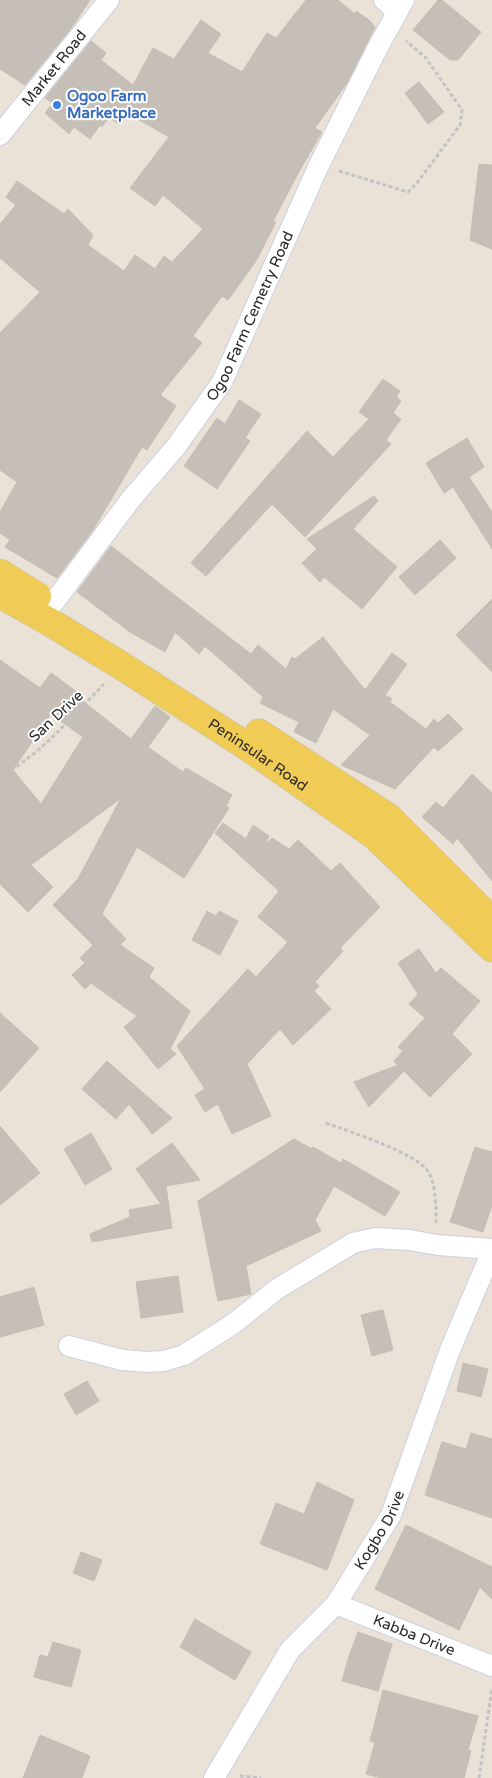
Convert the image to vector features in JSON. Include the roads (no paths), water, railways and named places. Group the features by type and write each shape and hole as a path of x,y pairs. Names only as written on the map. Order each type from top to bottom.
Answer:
{"main road":[{"name":"Peninsular Road","path":"0,573 255,730 388,817 492,921"},
{"name":"Peninsular Road","path":"0,594 122,666 245,745 374,835 492,948"}],"street":[{"name":"Market Road","path":"0,135 109,0"},
{"name":"Ogoo Farm Cemetry Road","path":"52,605 131,499 174,448 222,382 319,165 393,10"},
{"path":"70,1346 122,1360 164,1361 184,1355 233,1324 276,1289 353,1243 375,1238 410,1240 438,1245 492,1250"},
{"name":"Kogbo Drive","path":"214,1778 290,1650 336,1604 391,1515 450,1350 492,1250"},
{"name":"Kabba Drive","path":"336,1604 492,1666"}],"place":[{"name":"Ogoo Farm Marketplace","path":"57,105"}]}
